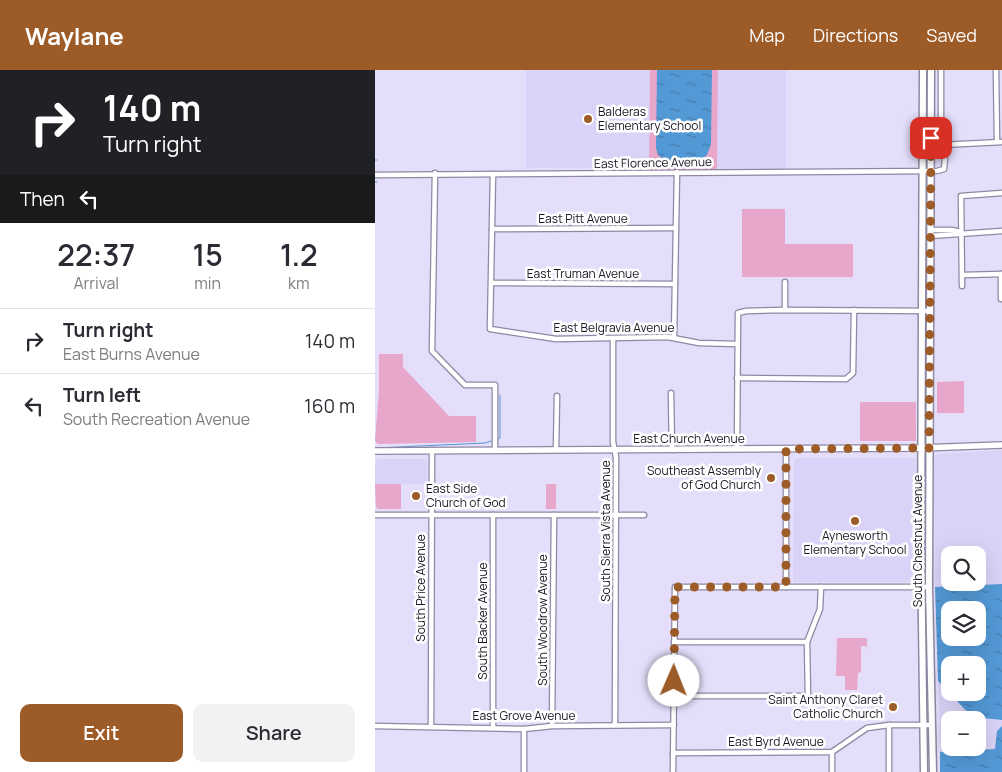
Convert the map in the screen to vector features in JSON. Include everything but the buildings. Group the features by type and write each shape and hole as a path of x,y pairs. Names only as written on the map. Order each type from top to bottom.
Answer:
{"main road":[{"name":"South Chestnut Avenue","path":"923,70 921,587 924,772"},
{"name":"South Chestnut Avenue","path":"931,70 929,587 933,772"}],"street":[{"path":"931,172 943,168 945,159 941,145 941,70"},
{"path":"941,145 999,142 996,70"},
{"path":"674,337 677,172"},
{"name":"East Florence Avenue","path":"375,175 435,173 931,172"},
{"path":"435,173 432,351 465,385 495,385 495,449"},
{"path":"491,283 493,174"},
{"path":"962,286 961,196 1002,193"},
{"name":"East Pitt Avenue","path":"492,229 675,228"},
{"path":"931,233 953,235 1002,231"},
{"path":"963,275 1001,274 1001,299"},
{"path":"785,282 785,310"},
{"name":"East Truman Avenue","path":"491,283 675,284"},
{"name":"East Belgravia Avenue","path":"491,283 490,328 556,339 674,337 699,343 737,344"},
{"path":"737,449 738,313 785,310 931,311"},
{"path":"737,378 845,379 853,373 854,310"},
{"name":"South Sierra Vista Avenue","path":"613,338 613,442 616,457 615,725"},
{"path":"671,393 672,450"},
{"path":"556,449 557,396"},
{"name":"East Church Avenue","path":"375,451 929,448 1002,445"},
{"path":"786,449 786,587"},
{"name":"South Price Avenue","path":"431,726 432,450"},
{"path":"375,515 644,515"},
{"name":"South Backer Avenue","path":"493,515 493,727"},
{"name":"South Woodrow Avenue","path":"553,726 554,515"},
{"path":"673,772 675,587 929,587"},
{"path":"673,696 808,696 807,642 820,609 821,588"},
{"path":"674,642 807,642"},
{"name":"East Grove Avenue","path":"375,726 524,728 674,725"},
{"path":"889,725 889,772"},
{"name":"East Byrd Avenue","path":"673,753 832,752 867,728 889,725 932,725"},
{"path":"524,728 524,772"},
{"path":"832,752 832,772"}],"shaded area":[{"name":"Balderas Elementary School","path":"526,70 650,70 649,168 526,168"},
{"path":"650,70 718,70 717,170 649,170"},
{"path":"718,70 786,70 786,170 717,170"},
{"path":"742,209 785,209 785,244 853,244 853,277 742,277"},
{"path":"379,354 403,354 403,367 449,416 476,416 476,442 378,444 375,441 379,390"},
{"path":"964,381 964,413 937,413 937,382"},
{"path":"860,402 916,402 916,441 860,441"},
{"path":"1002,450 1002,584 986,585 986,546 941,546 941,587 935,587 934,456 937,454"},
{"name":"Aynesworth Elementary School","path":"796,458 914,458 916,460 916,582 793,582 794,461"},
{"path":"378,459 427,459 427,484 375,484 375,462"},
{"path":"375,484 401,484 401,509 378,509 376,507"},
{"path":"546,484 556,484 556,509 546,509"},
{"path":"837,638 867,638 867,649 866,646 861,646 861,672 858,673 857,690 845,690 845,676 836,676"},
{"path":"938,681 941,684 941,701 957,701 966,711 941,711 941,752"},
{"path":"986,718 1002,720 1002,726 996,738 995,749 986,749"}],"water":[{"path":"657,70 712,70 711,144 707,155 703,158 665,160 658,155 656,148"},
{"path":"1002,584 1002,720 986,718 986,711 966,711 957,701 986,701 986,656 941,656 941,684 938,681 935,587 941,587 941,591 986,591 986,585"},
{"path":"1002,726 1002,772 940,772 940,752 941,756 986,756 986,749 995,749 997,731"}],"waterway":[{"path":"498,439 500,438 500,395"},
{"path":"376,448 485,443 494,440"}],"place":[{"name":"Balderas Elementary School","path":"588,119"},
{"name":"Southeast Assembly of God Church","path":"771,478"},
{"name":"East Side Church of God","path":"416,496"},
{"name":"Aynesworth Elementary School","path":"855,521"},
{"name":"Saint Anthony Claret Catholic Church","path":"893,707"}],"route":[{"path":"674,681 675,587 786,587 786,449 929,448 931,138"}]}
